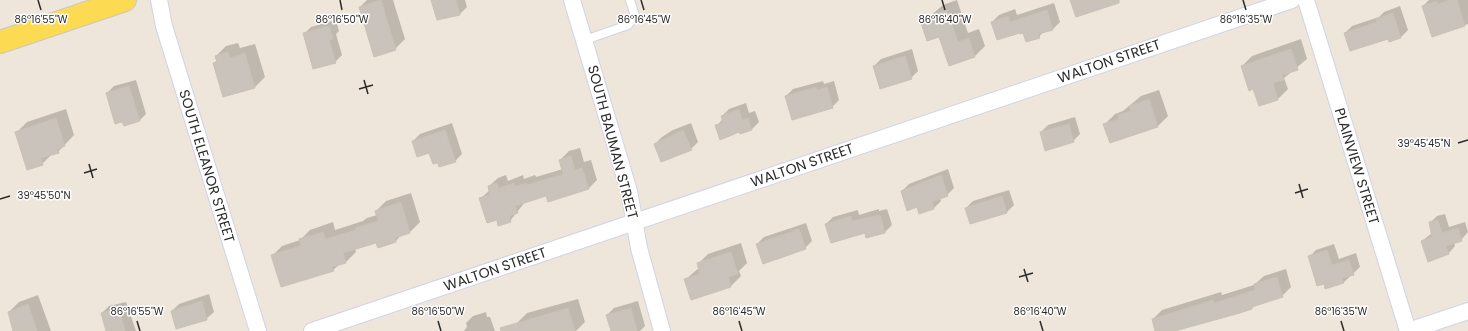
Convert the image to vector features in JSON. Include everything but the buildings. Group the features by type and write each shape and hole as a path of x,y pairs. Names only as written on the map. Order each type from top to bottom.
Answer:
{"main road":[{"path":"0,42 125,0"}],"street":[{"name":"SOUTH ELEANOR STREET","path":"159,0 164,26 258,331"},
{"name":"SOUTH BAUMAN STREET","path":"572,0 629,191 639,248 662,331"},
{"name":"WALTON STREET","path":"312,331 1292,0"},
{"name":"PLAINVIEW STREET","path":"1306,0 1408,331"},
{"path":"1408,331 1468,311"}],"lane":[{"path":"585,40 628,25 635,16 630,0"}]}
